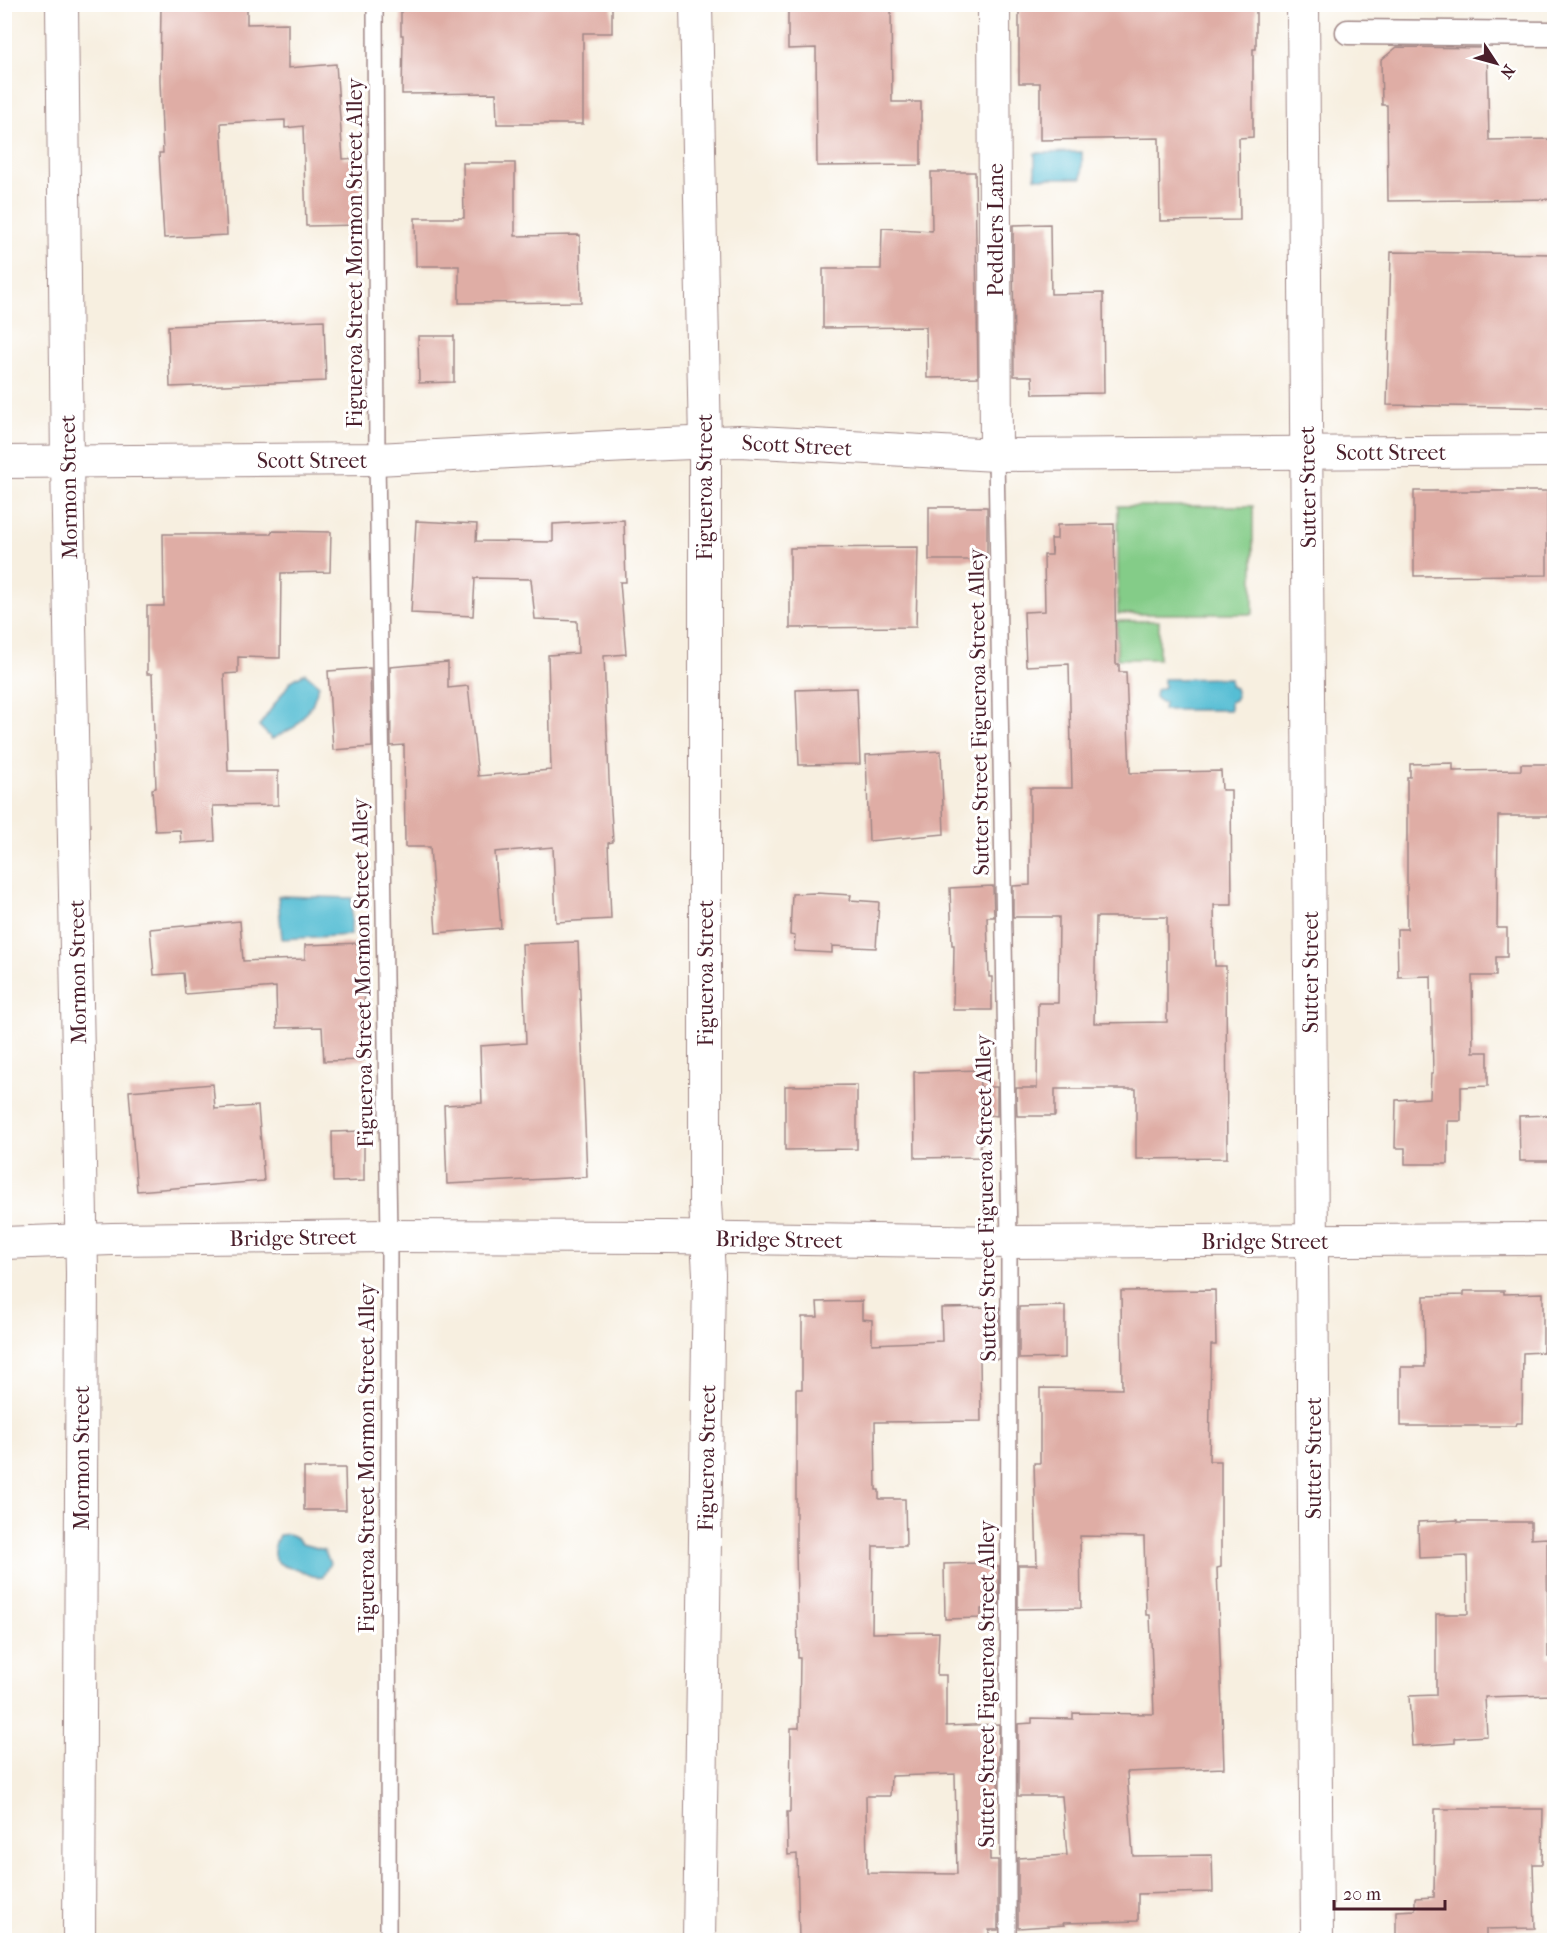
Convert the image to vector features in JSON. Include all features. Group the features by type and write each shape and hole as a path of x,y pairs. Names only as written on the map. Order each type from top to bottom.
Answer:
{"street":[{"name":"Mormon Street","path":"62,4 82,1240 79,1941"},
{"name":"Figueroa Street","path":"696,4 705,442 706,1239 709,1274 699,1941"},
{"name":"Peddlers Lane","path":"994,4 996,455"},
{"name":"Sutter Street","path":"1303,4 1317,1941"},
{"path":"1348,32 1554,34"},
{"name":"Scott Street","path":"4,462 377,459 740,441 996,455 1554,451"},
{"name":"Bridge Street","path":"4,1243 389,1236 1009,1242 1554,1239"}],"lane":[{"name":"Figueroa Street Mormon Street Alley","path":"375,4 377,459 389,1236 388,1941"},
{"name":"Sutter Street Figueroa Street Alley","path":"996,455 1009,1242 1008,1941"}],"green space":[{"path":"1118,506 1253,506 1253,614 1118,614"},
{"path":"1117,621 1159,621 1159,659 1117,659"}],"water":[{"path":"1082,152 1082,178 1035,178 1035,153"},
{"path":"305,673 319,685 312,705 295,727 272,739 259,726 291,681"},
{"path":"1230,678 1230,686 1235,688 1237,696 1230,702 1230,710 1163,710 1164,703 1155,697 1156,690 1164,687 1164,679"},
{"path":"278,896 352,898 351,935 282,939"},
{"path":"289,1534 302,1544 324,1550 330,1563 323,1576 311,1575 284,1566 276,1560 274,1552 279,1535"}],"building":[{"path":"161,4 247,4 247,24 288,23 288,68 336,64 343,159 360,158 362,225 306,226 303,126 285,128 285,120 221,123 227,235 164,238 159,153 163,153 160,81"},
{"path":"401,4 612,4 612,33 583,33 583,124 497,124 496,93 402,94"},
{"path":"788,4 891,4 892,102 921,102 921,165 817,166 816,48 788,49"},
{"path":"1019,4 1256,4 1256,49 1253,49 1253,137 1239,138 1240,220 1160,221 1159,138 1040,140 1040,83 1019,83"},
{"path":"1397,47 1487,48 1489,140 1554,139 1554,199 1388,201 1387,105 1382,105 1381,60"},
{"path":"463,163 515,163 515,236 580,235 581,302 459,303 459,266 416,266 415,218 464,218"},
{"path":"931,172 975,172 978,377 927,378 926,327 823,328 823,269 881,269 882,228 932,231"},
{"path":"1050,224 1051,294 1103,293 1104,393 1033,394 1032,376 1014,376 1013,225"},
{"path":"1391,252 1554,254 1554,408 1387,405"},
{"path":"324,320 326,381 170,387 168,326"},
{"path":"418,336 454,336 454,382 419,383"},
{"path":"1414,491 1547,491 1547,575 1414,576"},
{"path":"929,507 987,507 987,560 929,560"},
{"path":"624,520 626,582 620,582 626,654 604,656 613,842 608,843 611,919 556,922 553,847 495,852 501,928 436,933 430,847 405,847 404,745 391,746 390,667 448,662 448,688 468,686 478,776 551,770 548,655 578,653 577,621 535,619 531,579 475,578 473,616 411,613 416,521 477,524 476,541 553,542 553,524"},
{"path":"1114,524 1116,664 1119,664 1119,672 1126,672 1130,773 1221,771 1222,790 1231,790 1232,905 1214,905 1215,966 1226,966 1227,1158 1136,1159 1136,1089 1055,1089 1055,1116 1017,1116 1016,1088 1037,1088 1038,1003 1058,1003 1059,917 1013,917 1013,886 1030,885 1030,788 1072,788 1069,664 1026,666 1024,612 1045,611 1044,555 1052,555 1051,539 1057,539 1057,525","holes":["1096,917 1167,917 1167,1022 1094,1023"]},
{"path":"272,531 331,532 330,572 281,573 280,658 238,657 238,673 224,674 228,771 278,771 278,805 213,806 215,841 181,843 180,830 155,831 152,789 156,788 152,674 147,674 147,606 164,606 163,534 271,534"},
{"path":"918,547 916,627 790,628 790,548"},
{"path":"370,668 372,747 333,750 328,671"},
{"path":"857,688 860,764 799,765 796,690"},
{"path":"941,751 944,834 869,841 866,755"},
{"path":"1453,763 1453,771 1521,770 1521,764 1554,764 1554,816 1498,816 1497,928 1507,928 1507,957 1496,957 1496,976 1472,976 1473,1052 1488,1052 1488,1086 1461,1087 1461,1121 1448,1121 1448,1164 1405,1164 1405,1148 1395,1148 1396,1100 1430,1098 1431,1074 1433,1074 1431,976 1398,977 1397,929 1407,929 1407,777 1410,777 1410,764"},
{"path":"993,886 994,917 987,917 992,1010 953,1010 954,945 952,945 950,888"},
{"path":"792,894 851,895 850,900 879,902 876,948 832,946 832,953 794,951 795,936 790,935"},
{"path":"240,921 243,961 305,959 305,945 363,943 366,1060 324,1061 322,1027 277,1028 276,987 185,994 183,973 154,975 150,929"},
{"path":"578,942 587,1177 447,1184 444,1105 482,1103 480,1046 526,1043 522,944"},
{"path":"979,1070 980,1087 997,1087 997,1116 989,1115 989,1143 980,1143 980,1157 915,1158 914,1072"},
{"path":"213,1084 215,1109 258,1106 264,1181 137,1191 129,1091"},
{"path":"857,1085 857,1149 785,1150 785,1086"},
{"path":"1554,1115 1554,1159 1520,1161 1519,1116"},
{"path":"364,1131 364,1181 333,1182 332,1132"},
{"path":"1215,1290 1216,1345 1211,1345 1209,1461 1221,1461 1221,1567 1217,1568 1224,1768 1127,1772 1133,1856 1212,1855 1213,1892 1138,1894 1138,1921 1063,1923 1064,1925 1018,1928 1018,1858 1067,1855 1062,1796 1018,1796 1018,1724 1032,1723 1032,1718 1073,1719 1073,1713 1154,1714 1150,1615 1146,1615 1144,1537 1080,1536 1081,1608 1018,1609 1018,1565 1037,1565 1034,1463 1040,1463 1040,1388 1122,1389 1121,1291"},
{"path":"1464,1291 1504,1291 1504,1294 1543,1293 1543,1352 1523,1353 1522,1423 1517,1423 1516,1426 1401,1426 1401,1367 1425,1367 1424,1296 1464,1295"},
{"path":"862,1301 862,1319 872,1320 872,1344 942,1341 941,1308 999,1307 999,1359 980,1359 981,1421 875,1422 876,1490 879,1490 879,1499 905,1499 906,1546 873,1546 872,1633 939,1632 937,1675 946,1675 946,1726 999,1724 998,1796 989,1796 990,1860 998,1860 998,1930 989,1930 989,1936 799,1941 797,1854 788,1855 787,1812 790,1812 791,1728 799,1728 796,1389 802,1389 802,1317 818,1317 817,1302","holes":["955,1774 957,1874 867,1873 866,1796 890,1796 891,1776"]},
{"path":"1065,1306 1065,1358 1019,1359 1019,1307"},
{"path":"304,1468 345,1468 346,1510 304,1510"},
{"path":"1458,1520 1458,1522 1531,1522 1531,1539 1547,1538 1548,1657 1554,1657 1554,1695 1485,1697 1487,1736 1455,1738 1455,1743 1412,1746 1409,1696 1436,1695 1436,1614 1468,1614 1467,1556 1419,1558 1418,1522"},
{"path":"980,1563 980,1566 999,1566 999,1609 981,1609 981,1618 945,1619 944,1564"},
{"path":"1435,1809 1543,1809 1542,1864 1533,1864 1535,1928 1486,1929 1486,1941 1396,1941 1396,1911 1415,1910 1415,1898 1434,1897"}]}
